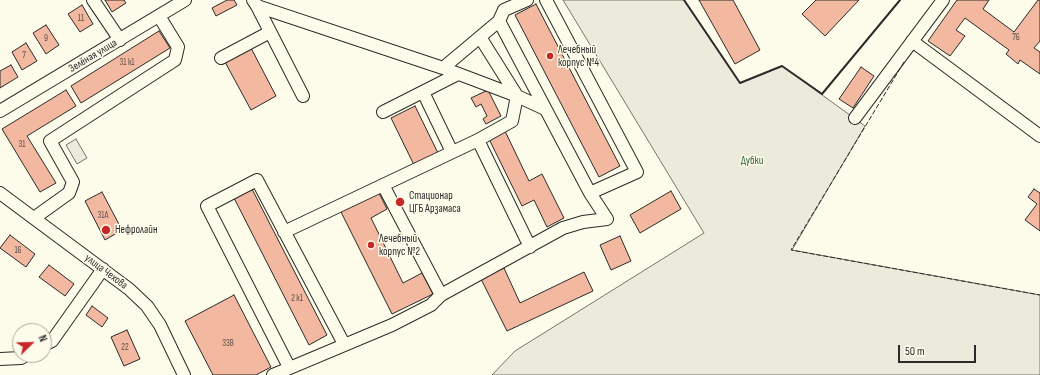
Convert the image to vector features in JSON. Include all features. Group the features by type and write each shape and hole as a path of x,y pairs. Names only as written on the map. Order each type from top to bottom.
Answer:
{"street":[{"path":"93,0 120,40"},
{"name":"Зелёная улица","path":"0,112 184,0"},
{"path":"443,68 499,21 504,10 527,0"},
{"path":"546,0 637,172 590,193"},
{"path":"854,118 943,0"},
{"path":"255,3 443,68 518,96 545,109"},
{"path":"255,3 303,96"},
{"path":"34,218 69,192 73,182 50,141 175,60 178,47 158,16"},
{"path":"273,375 392,325 431,305 441,296 563,228 583,222 607,219 590,193 499,21"},
{"path":"221,58 270,32"},
{"path":"284,232 478,140 512,121 518,96 480,37"},
{"path":"912,40 1040,136"},
{"path":"383,112 458,74"},
{"path":"423,92 452,152"},
{"path":"478,140 530,247"},
{"path":"289,367 207,206 258,180 344,344"},
{"path":"383,185 441,296"},
{"name":"улица Чехова","path":"0,193 103,269 129,289 147,306 160,325 184,375"},
{"path":"52,341 103,269"},
{"path":"0,359 12,358"}],"green space":[{"name":"Дубки","path":"563,0 684,0 740,83 782,66 865,126 792,250 1040,295 1040,375 492,375 515,351 704,233"},
{"path":"76,139 87,158 77,164 66,145"}],"building":[{"path":"105,0 124,0 126,3 112,12"},
{"path":"227,0 234,0 237,5 216,16 212,8"},
{"path":"699,0 733,0 760,50 735,64"},
{"path":"816,0 859,0 825,36 802,14"},
{"path":"957,0 989,0 983,9 1014,32 1038,0 1040,0 1040,41 1034,48 1040,52 1040,74 1020,60 1018,64 1006,54 1009,50 965,18 956,30 965,36 950,56 928,41"},
{"name":"Лечебный корпус №4","path":"536,4 620,166 599,177 515,15"},
{"path":"82,5 93,24 80,32 68,14"},
{"path":"46,25 59,45 46,54 33,33"},
{"path":"159,31 170,48 81,103 71,86"},
{"path":"26,43 37,61 22,70 12,52"},
{"path":"251,48 276,96 251,110 225,62"},
{"path":"11,65 18,77 0,88 0,71"},
{"path":"861,67 874,76 853,108 839,99"},
{"path":"66,90 76,106 27,136 56,183 40,192 2,129"},
{"path":"488,90 501,116 486,124 483,119 487,116 481,104 476,107 471,98"},
{"path":"415,106 438,153 414,165 391,118"},
{"path":"505,131 529,181 542,174 564,218 547,227 534,200 522,206 489,139"},
{"path":"252,189 327,335 309,345 234,198"},
{"path":"1034,189 1040,193 1040,231 1025,220 1037,204 1028,197"},
{"name":"Лечебный корпус №2","path":"378,191 387,209 371,218 403,283 422,273 433,294 392,314 340,210"},
{"path":"671,191 681,209 640,233 630,215"},
{"path":"102,192 122,230 105,240 85,201"},
{"path":"10,235 35,254 26,267 0,248"},
{"path":"620,236 631,261 611,270 600,245"},
{"path":"49,265 74,284 65,296 39,277"},
{"path":"504,268 520,303 584,272 593,291 507,331 481,279"},
{"path":"234,295 271,367 256,375 213,375 185,321"},
{"path":"92,306 108,318 102,327 86,315"},
{"path":"127,330 140,359 124,366 111,337"}],"fence":[{"path":"904,62 791,250 1040,295"}],"wall":[{"path":"684,0 740,83 782,66 822,94 900,0"}],"place":[{"name":"Лечебный корпус №4","path":"550,56"},
{"name":"Стационар ЦГБ Арзамаса","path":"400,202"},
{"name":"Нефролайн","path":"106,230"},
{"name":"Лечебный корпус №2","path":"371,245"}]}
